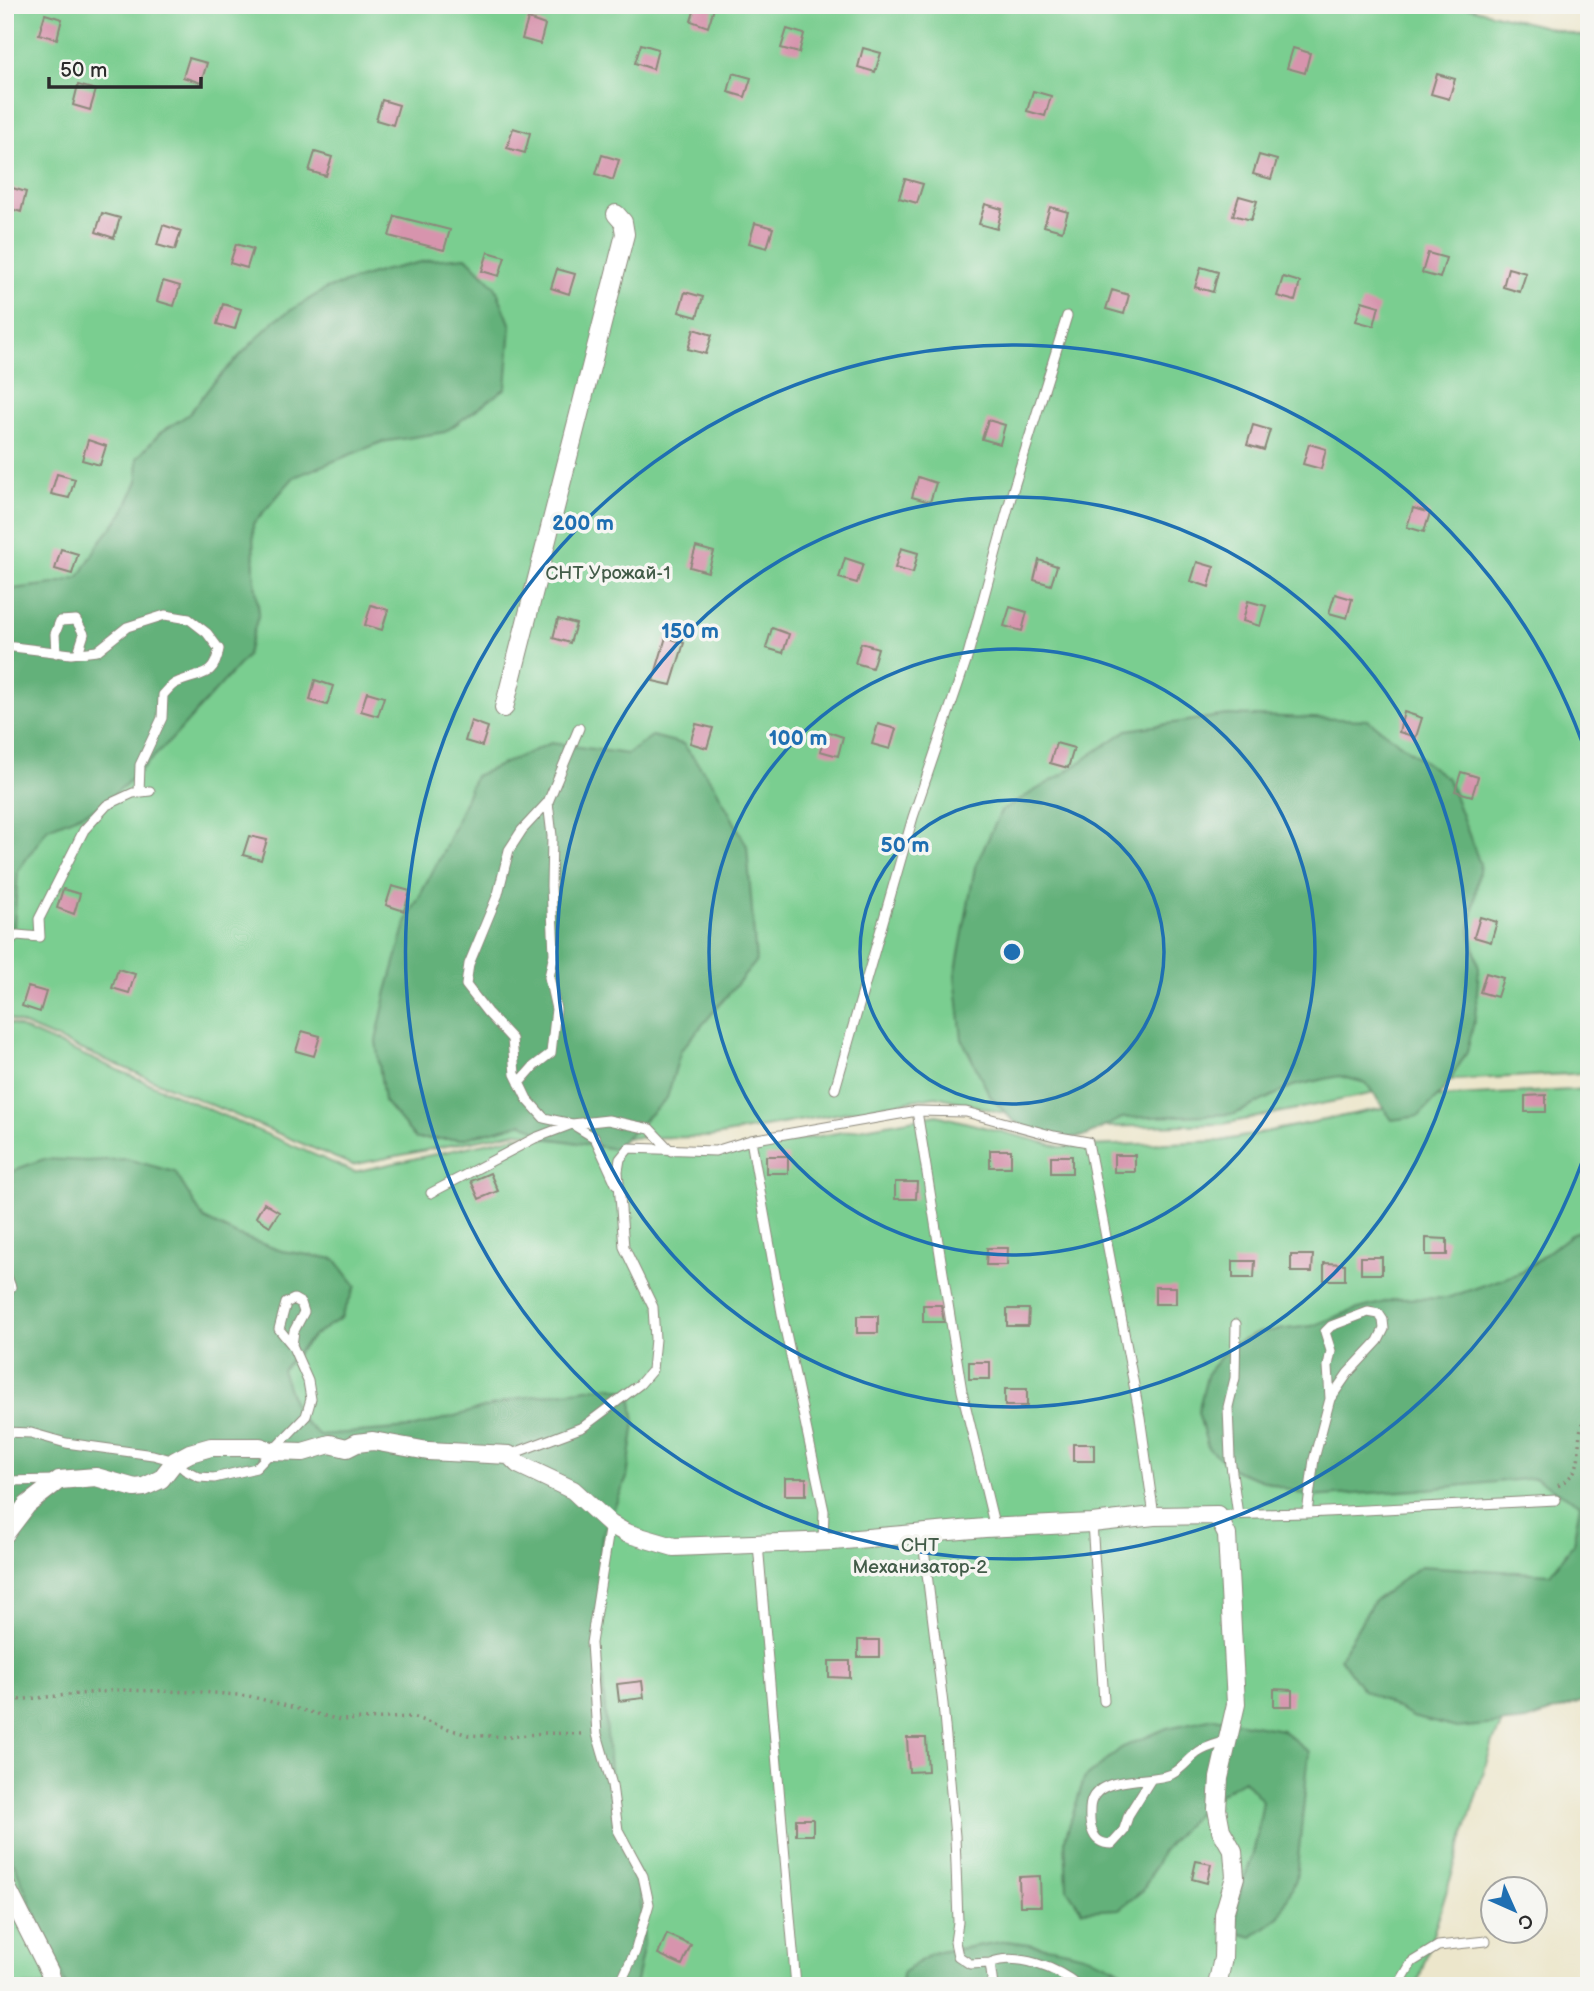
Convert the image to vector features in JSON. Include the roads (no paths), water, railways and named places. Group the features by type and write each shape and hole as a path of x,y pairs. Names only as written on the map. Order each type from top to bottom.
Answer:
{"street":[{"path":"504,708 625,234 623,222 616,214"},
{"path":"5,1534 27,1504 59,1480 96,1477 135,1488 144,1487 161,1479 175,1461 211,1447 260,1447 274,1451 303,1452 330,1444 347,1448 357,1443 373,1441 428,1451 509,1455 518,1464 573,1490 610,1524 626,1533 674,1547 823,1541 1154,1517 1217,1515 1227,1535 1236,1704 1219,1778 1217,1809 1221,1830 1233,1852 1235,1877 1224,1914 1223,1958 1217,1986"},
{"path":"5,1884 54,1986"}],"lane":[{"path":"835,1089 913,817 967,658 1013,490 1067,317"},
{"path":"5,646 57,653 97,651 127,627 165,615 189,619 207,633 219,649 217,662 210,672 174,684 163,695 162,718 140,765 139,793"},
{"path":"57,653 55,634 61,621 76,620 84,634 78,653"},
{"path":"579,728 548,802 522,830 509,849 498,894 469,964 466,985 512,1039 515,1074 527,1099 544,1118 572,1124 595,1138 620,1192"},
{"path":"5,943 16,935 40,937 39,919 84,830 107,806 150,791"},
{"path":"519,1083 534,1066 551,1053 556,1009 549,977 554,954 552,836 548,802"},
{"path":"917,1111 962,1391 995,1528"},
{"path":"509,1455 583,1427 640,1384 652,1370 655,1339 653,1307 624,1247 618,1171 620,1159 629,1148 715,1152 751,1140 917,1111 966,1112 1054,1136 1088,1142 1140,1417 1154,1517"},
{"path":"431,1193 535,1138 572,1124 608,1120 650,1129 671,1151"},
{"path":"751,1140 783,1319 824,1511 823,1541"},
{"path":"5,1271 11,1287 5,1297"},
{"path":"1307,1513 1314,1459 1330,1399 1328,1366 1331,1351 1325,1332 1331,1326 1368,1312 1380,1314 1384,1329 1378,1340 1348,1373 1330,1399"},
{"path":"1236,1324 1235,1378 1227,1407 1237,1515"},
{"path":"5,1432 30,1433 66,1443 153,1455 175,1461 199,1477 214,1478 256,1468 306,1416 311,1399 307,1381 292,1345"},
{"path":"5,1481 59,1480"},
{"path":"1217,1515 1556,1500"},
{"path":"1093,1523 1104,1701"},
{"path":"610,1524 591,1643 597,1734 612,1785 618,1830 643,1876 649,1904 635,1952 619,1986"},
{"path":"922,1533 943,1704 955,1836 958,1922 955,1942 958,1956 970,1964 990,1964 1001,1959 1045,1965 1079,1986"},
{"path":"758,1544 796,1986"},
{"path":"1151,1779 1129,1814 1123,1832 1112,1844 1103,1844 1091,1828 1090,1801 1097,1792 1127,1779 1151,1779 1174,1773 1197,1753 1228,1741"},
{"path":"1398,1986 1412,1962 1438,1946 1478,1942"},
{"path":"990,1964 993,1986"}],"park label":[{"name":"СНТ Урожай-1","path":"608,572"},
{"name":"СНТ Механизатор-2","path":"920,1555"}]}
